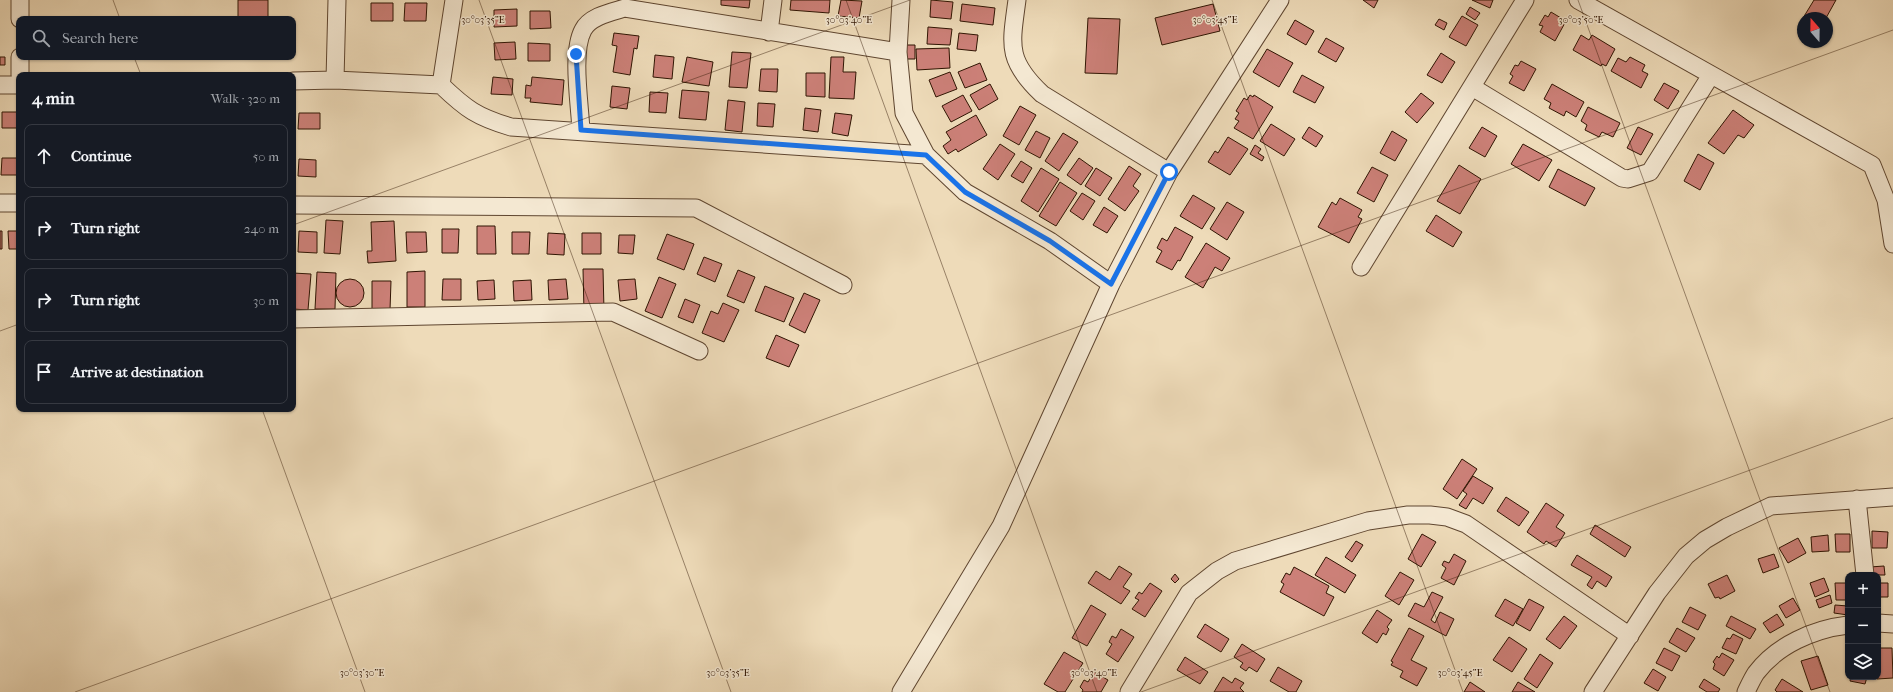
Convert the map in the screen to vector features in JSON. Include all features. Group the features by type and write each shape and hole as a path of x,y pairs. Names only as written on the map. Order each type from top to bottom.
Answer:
{"street":[{"path":"20,0 20,16"},
{"path":"335,80 337,0"},
{"path":"441,84 454,0"},
{"path":"769,32 773,0"},
{"path":"901,0 898,52 904,113 926,155 965,192 1050,241 1111,284"},
{"path":"1016,0 1012,38 1015,62 1027,80 1042,94 1169,172"},
{"path":"901,692 1001,526 1111,284 1169,172 1280,0"},
{"path":"1361,267 1525,0"},
{"path":"1578,0 1872,165 1886,200 1893,244"},
{"path":"581,130 576,54 583,29 600,15 625,8 898,52"},
{"path":"20,60 20,72"},
{"path":"1472,87 1622,178 1628,179 1650,172 1711,75"},
{"path":"296,81 335,80 441,84 462,105 485,119 511,127 581,130 926,155"},
{"path":"0,85 16,85"},
{"path":"0,203 16,203"},
{"path":"296,205 696,208 843,285"},
{"path":"296,319 613,312 699,352"},
{"path":"1593,692 1674,571 1686,556 1710,537 1771,506 1893,497"},
{"path":"1857,499 1864,572"},
{"path":"1129,692 1189,593 1217,571 1235,561 1294,543 1368,522 1408,515 1447,517 1466,524 1630,636"},
{"path":"1881,623 1893,624"},
{"path":"1746,692 1756,674 1766,662 1786,648 1810,633 1845,626"}],"building":[{"path":"238,0 268,0 268,16 238,16"},
{"path":"721,0 750,0 749,8 721,5"},
{"path":"791,0 830,0 829,13 790,10"},
{"path":"841,0 862,1 859,18 838,16"},
{"path":"931,0 953,2 951,19 930,17"},
{"path":"1363,0 1378,0 1374,8"},
{"path":"1472,0 1493,0 1490,8"},
{"path":"1814,0 1836,0 1829,12 1807,12"},
{"path":"371,3 393,3 393,21 371,21"},
{"path":"405,3 427,3 426,21 404,21"},
{"path":"962,4 995,8 993,25 960,21"},
{"path":"1213,4 1220,31 1162,45 1155,18"},
{"path":"1470,7 1480,13 1475,20 1466,14"},
{"path":"517,9 517,26 494,27 494,10"},
{"path":"530,11 550,11 551,28 530,29"},
{"path":"1551,12 1566,21 1555,41 1540,32 1543,26 1539,25 1545,15 1548,17"},
{"path":"1462,16 1478,25 1466,46 1449,37"},
{"path":"1088,18 1120,19 1117,74 1085,73"},
{"path":"1439,19 1447,23 1444,30 1435,25"},
{"path":"1295,20 1314,31 1306,45 1287,34"},
{"path":"928,27 952,29 950,45 927,44"},
{"path":"614,33 639,36 637,49 634,48 630,75 613,72 617,46 612,45"},
{"path":"959,33 978,35 976,51 957,49"},
{"path":"1581,35 1589,40 1592,35 1615,49 1606,66 1602,64 1601,66 1573,50"},
{"path":"1326,38 1344,48 1336,62 1318,52"},
{"path":"515,42 516,59 495,60 494,43"},
{"path":"528,43 550,44 550,61 528,61"},
{"path":"905,45 915,45 915,59 905,59"},
{"path":"949,48 950,68 917,70 916,49"},
{"path":"1267,49 1293,63 1279,87 1253,72"},
{"path":"732,52 751,53 747,88 729,87"},
{"path":"1441,53 1455,62 1442,83 1427,75"},
{"path":"655,55 674,57 672,79 653,77"},
{"path":"0,57 5,57 5,65 0,65"},
{"path":"687,57 713,62 709,86 682,82"},
{"path":"831,57 844,57 843,72 856,72 854,99 829,98"},
{"path":"1630,57 1645,65 1642,71 1648,74 1641,88 1611,71 1618,58 1626,62"},
{"path":"1521,61 1536,69 1524,91 1509,83 1513,76 1510,74 1515,65 1518,66"},
{"path":"980,63 987,80 965,88 958,72"},
{"path":"761,69 778,69 777,92 759,91"},
{"path":"950,72 957,89 936,97 929,80"},
{"path":"806,73 825,73 825,97 806,96"},
{"path":"1302,75 1324,87 1315,103 1293,92"},
{"path":"493,77 513,79 512,95 491,94"},
{"path":"532,77 564,80 562,105 530,102 531,98 525,98 526,85 531,86"},
{"path":"1664,83 1679,91 1668,109 1654,100"},
{"path":"990,84 998,99 979,110 970,95"},
{"path":"1552,84 1584,102 1576,117 1566,111 1564,116 1549,108 1551,103 1544,99"},
{"path":"612,86 630,88 627,109 610,107"},
{"path":"682,90 709,92 706,120 679,118"},
{"path":"650,92 668,93 666,113 649,112"},
{"path":"1421,93 1434,103 1417,123 1405,112"},
{"path":"963,95 972,111 951,122 942,106"},
{"path":"1250,95 1253,97 1254,95 1273,107 1253,139 1234,128 1239,121 1235,119 1239,113 1236,111 1244,98 1247,100"},
{"path":"728,100 745,102 742,132 725,130"},
{"path":"758,103 775,104 773,127 757,126"},
{"path":"1020,106 1036,115 1019,145 1003,136"},
{"path":"1588,107 1620,123 1613,137 1602,132 1599,137 1585,130 1587,125 1581,121"},
{"path":"805,108 821,110 818,132 803,130"},
{"path":"1733,110 1754,125 1744,138 1738,135 1724,154 1708,143"},
{"path":"2,112 16,112 16,128 2,128"},
{"path":"299,113 320,113 320,129 298,129"},
{"path":"835,113 852,115 848,136 832,133"},
{"path":"976,115 987,135 958,152 956,149 948,154 943,146 951,140 946,132"},
{"path":"1271,124 1295,139 1284,156 1260,141"},
{"path":"1309,127 1323,136 1316,147 1302,138"},
{"path":"1482,127 1497,136 1485,157 1469,148"},
{"path":"1638,127 1653,134 1641,155 1627,148"},
{"path":"1036,131 1050,138 1040,158 1025,150"},
{"path":"1392,131 1407,140 1395,161 1380,153"},
{"path":"1063,133 1078,142 1059,171 1045,161"},
{"path":"1228,137 1248,149 1230,175 1208,162 1215,151 1218,153"},
{"path":"1000,144 1015,154 998,180 983,169"},
{"path":"1523,144 1552,160 1539,181 1511,164"},
{"path":"1255,145 1261,149 1258,153 1264,157 1262,161 1250,154"},
{"path":"1698,154 1714,163 1700,190 1684,181"},
{"path":"2,158 16,158 16,175 1,175"},
{"path":"1079,158 1093,168 1081,185 1067,175"},
{"path":"299,159 316,160 316,177 298,176"},
{"path":"1021,161 1032,168 1023,183 1011,176"},
{"path":"1459,165 1481,179 1460,214 1437,201"},
{"path":"1129,166 1141,174 1133,186 1139,191 1125,211 1108,199"},
{"path":"1372,167 1388,175 1374,202 1357,193"},
{"path":"1041,168 1059,179 1038,212 1021,201"},
{"path":"1096,168 1112,178 1100,196 1085,186"},
{"path":"1558,169 1595,188 1585,206 1549,187"},
{"path":"1060,182 1077,193 1056,226 1039,216"},
{"path":"1082,193 1095,201 1083,220 1070,211"},
{"path":"1193,195 1215,208 1202,229 1180,216"},
{"path":"1340,198 1362,210 1358,217 1362,219 1349,243 1318,227 1332,202 1336,205"},
{"path":"1227,202 1244,212 1227,240 1210,229"},
{"path":"1104,207 1118,216 1107,233 1093,225"},
{"path":"1436,215 1462,232 1453,247 1426,231"},
{"path":"326,220 343,221 340,254 324,253"},
{"path":"394,221 396,261 368,263 367,251 372,251 371,222"},
{"path":"477,226 495,226 496,254 477,254"},
{"path":"1175,227 1193,237 1180,261 1178,260 1172,270 1156,262 1162,251 1157,248 1162,238 1167,241"},
{"path":"442,229 459,229 458,253 442,253"},
{"path":"0,231 2,231 2,249 0,249"},
{"path":"8,231 16,231 16,249 9,249"},
{"path":"299,231 317,232 317,253 298,252"},
{"path":"406,232 426,232 427,252 407,253"},
{"path":"512,232 530,232 529,254 512,254"},
{"path":"548,233 565,234 564,255 547,254"},
{"path":"582,233 601,233 601,254 582,254"},
{"path":"667,234 694,244 684,270 657,259"},
{"path":"619,235 635,235 633,254 618,253"},
{"path":"1206,243 1230,258 1222,271 1215,267 1203,288 1185,277"},
{"path":"704,257 722,264 715,282 697,274"},
{"path":"583,269 603,269 604,311 584,312"},
{"path":"738,270 755,277 744,303 727,296"},
{"path":"425,271 425,307 407,307 407,272"},
{"path":"317,272 336,273 335,309 315,309"},
{"path":"296,273 311,274 308,310 296,309"},
{"path":"659,277 676,284 662,318 645,311"},
{"path":"350,279 360,283 364,293 360,303 350,307 340,303 336,293 340,283"},
{"path":"443,279 461,279 461,300 442,300"},
{"path":"566,279 568,299 549,300 548,280"},
{"path":"635,279 637,299 620,301 618,280"},
{"path":"494,280 495,299 478,300 477,281"},
{"path":"531,280 532,300 514,301 513,281"},
{"path":"372,281 391,281 390,310 372,309"},
{"path":"765,286 794,298 784,322 755,311"},
{"path":"804,293 820,300 805,333 789,325"},
{"path":"685,299 700,305 693,323 678,317"},
{"path":"723,303 739,310 724,342 702,333 711,311 718,314"},
{"path":"776,335 799,345 789,367 766,358"},
{"path":"1462,459 1477,469 1457,499 1443,489"},
{"path":"1473,476 1493,488 1483,504 1473,498 1466,509 1459,505 1467,494 1463,491"},
{"path":"1506,497 1529,512 1519,526 1497,511"},
{"path":"1546,503 1564,515 1556,527 1565,533 1556,547 1546,541 1544,544 1527,532"},
{"path":"1595,525 1631,547 1625,557 1590,534"},
{"path":"1872,531 1888,532 1887,548 1872,548"},
{"path":"1422,534 1436,542 1421,567 1408,559"},
{"path":"1835,534 1850,534 1850,552 1836,552"},
{"path":"1828,535 1829,551 1812,552 1811,537"},
{"path":"1798,538 1806,553 1788,563 1779,548"},
{"path":"1356,541 1363,545 1352,562 1345,557"},
{"path":"1454,554 1466,561 1454,585 1441,578 1446,568 1442,565 1444,561 1449,563"},
{"path":"1774,554 1779,567 1763,573 1758,559"},
{"path":"1577,555 1612,577 1606,587 1597,581 1592,589 1587,585 1592,577 1571,565"},
{"path":"1326,557 1356,575 1345,593 1315,575"},
{"path":"1119,566 1132,574 1123,587 1130,591 1121,604 1088,583 1096,571 1110,580"},
{"path":"1884,566 1885,575 1881,575 1881,572 1870,572 1870,567"},
{"path":"1294,567 1329,586 1326,593 1334,597 1324,616 1280,592 1284,584 1281,582 1286,573 1290,575"},
{"path":"1400,572 1414,580 1399,605 1385,596"},
{"path":"1175,574 1179,579 1175,583 1171,579"},
{"path":"1727,575 1735,591 1720,599 1719,597 1715,598 1708,584"},
{"path":"1824,578 1829,591 1815,597 1810,583"},
{"path":"1150,583 1162,591 1145,617 1132,609 1139,600 1135,598 1139,592 1142,594"},
{"path":"1835,583 1845,583 1845,600 1836,600"},
{"path":"1881,583 1888,583 1888,597 1881,597"},
{"path":"1432,592 1443,597 1431,620 1435,623 1440,612 1454,619 1446,636 1408,616 1415,603 1424,607"},
{"path":"1830,595 1832,603 1819,608 1816,600"},
{"path":"1793,598 1800,610 1786,618 1779,606"},
{"path":"1505,599 1523,609 1513,626 1495,616"},
{"path":"1529,599 1544,607 1530,631 1516,623"},
{"path":"1091,605 1106,614 1087,646 1072,638"},
{"path":"1835,605 1845,606 1845,615 1834,613"},
{"path":"1690,607 1706,615 1698,630 1682,622"},
{"path":"1377,610 1392,620 1387,627 1389,629 1386,635 1383,633 1377,643 1362,633"},
{"path":"1777,614 1784,625 1770,633 1763,623"},
{"path":"1564,616 1577,626 1560,649 1546,639"},
{"path":"1731,616 1756,629 1750,639 1726,626"},
{"path":"1205,624 1229,639 1221,652 1197,637"},
{"path":"1409,628 1424,636 1411,660 1427,668 1417,686 1400,677 1403,671 1391,665 1393,662 1391,661"},
{"path":"1677,628 1695,638 1686,652 1669,642"},
{"path":"1121,629 1134,637 1118,662 1106,654 1112,644 1109,642 1112,636 1116,638"},
{"path":"1733,634 1743,639 1736,654 1722,648 1727,638 1730,639"},
{"path":"1509,637 1527,649 1512,672 1493,660"},
{"path":"1242,644 1265,659 1257,672 1249,667 1246,671 1240,667 1243,663 1234,657"},
{"path":"1664,648 1680,656 1672,671 1656,663"},
{"path":"1881,648 1892,648 1893,678 1881,679"},
{"path":"1064,652 1083,663 1065,692 1058,692 1044,684"},
{"path":"1722,653 1734,660 1724,676 1713,669 1715,664 1713,662 1717,656 1719,658"},
{"path":"1540,654 1553,663 1537,688 1524,679"},
{"path":"1818,656 1828,685 1811,690 1801,661"},
{"path":"1185,657 1208,672 1200,684 1177,670"},
{"path":"1278,667 1302,681 1296,692 1289,692 1270,681"},
{"path":"1653,669 1666,677 1658,691 1644,683"},
{"path":"1094,672 1108,680 1101,692 1082,692 1083,690 1080,687 1084,680 1088,682"},
{"path":"1223,677 1232,683 1235,678 1244,683 1240,688 1244,692 1214,692"},
{"path":"1704,679 1720,689 1718,692 1707,692 1699,687"},
{"path":"1782,679 1803,692 1777,692 1775,690"},
{"path":"1850,680 1866,680 1865,684"},
{"path":"1470,682 1485,692 1464,692"},
{"path":"1518,682 1535,692 1512,692"}],"route":[{"path":"576,54 581,130 926,155 965,192 1050,241 1111,284 1169,172"}]}
